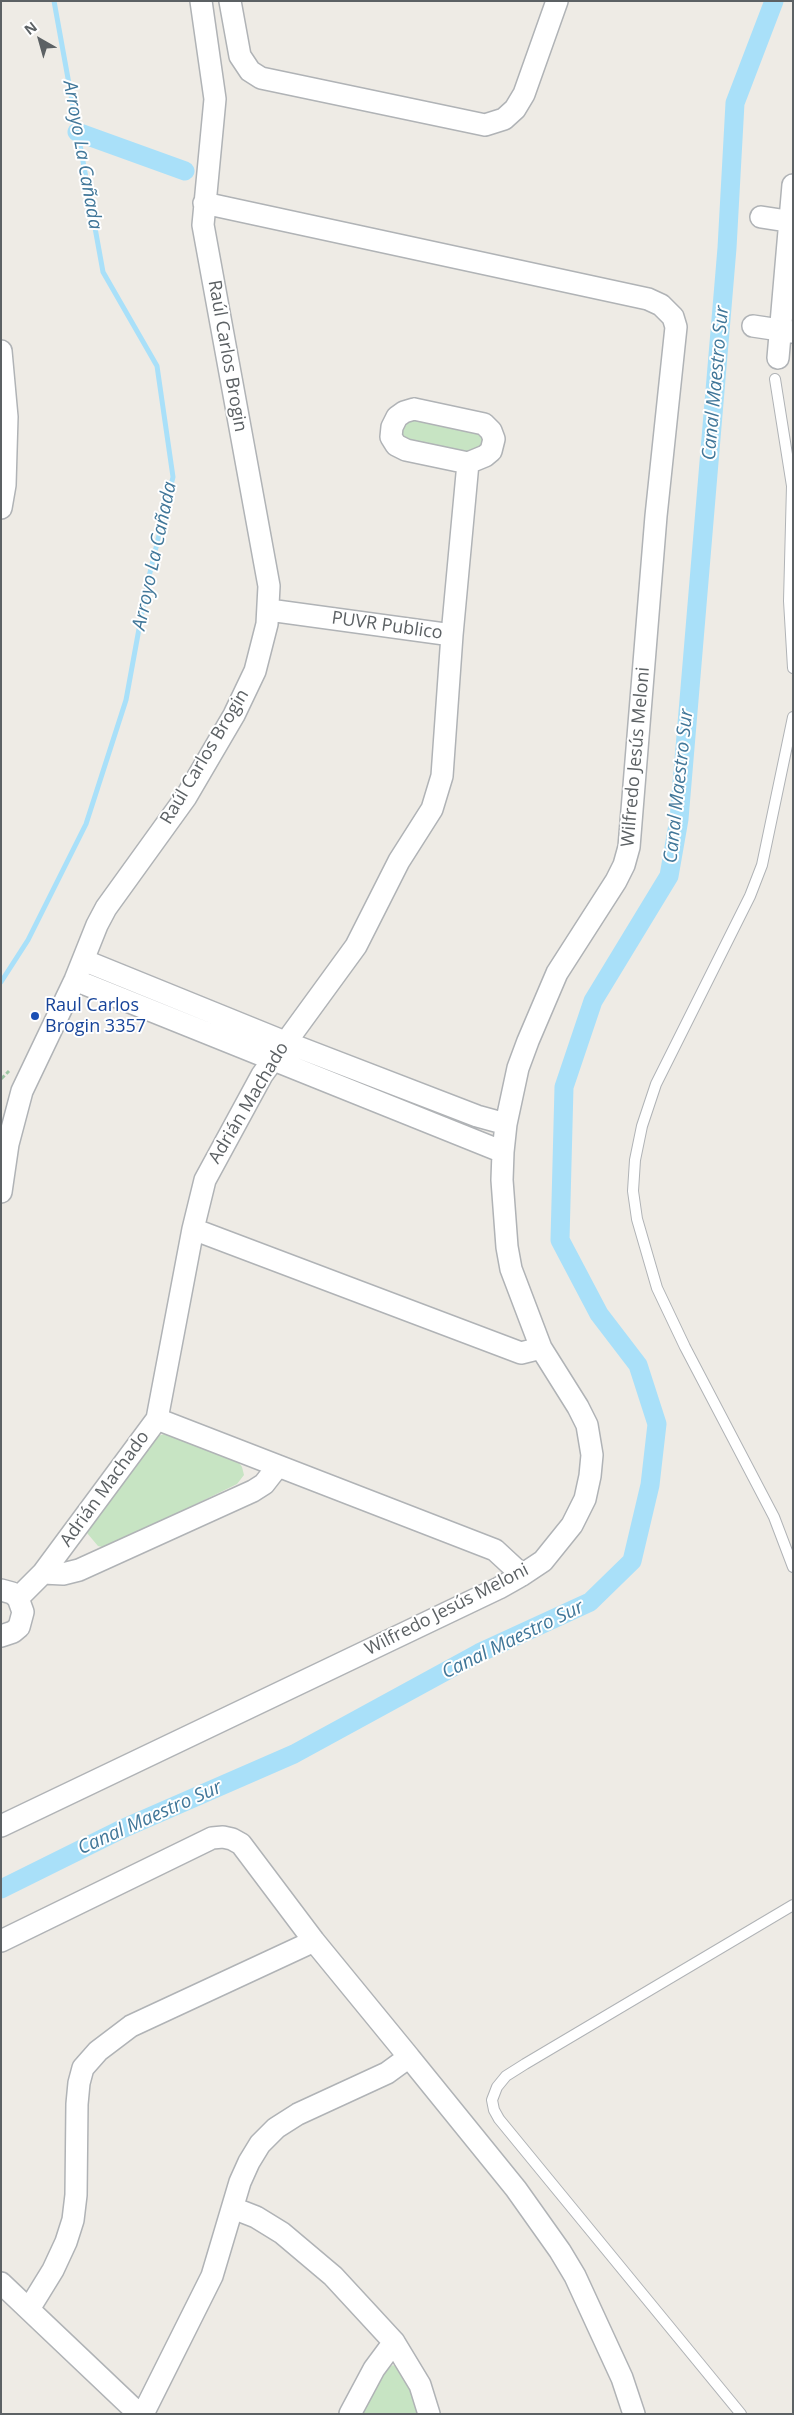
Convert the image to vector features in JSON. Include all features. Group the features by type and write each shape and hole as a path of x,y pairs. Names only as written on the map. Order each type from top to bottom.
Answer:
{"street":[{"name":"Raúl Carlos Brogin","path":"1,1192 11,1126 22,1091 75,980 106,908 186,797 234,715 255,672 269,610 269,586 203,225 216,99 200,1"},
{"path":"230,1 240,56 250,71 261,78 476,124 494,124 504,119 515,109 524,94 557,1"},
{"path":"778,358 787,331 793,185"},
{"name":"Wilfredo Jesús Meloni","path":"1,1826 499,1588 522,1575 543,1560 557,1546 572,1525 585,1500 592,1455 587,1425 578,1406 541,1348 511,1269 507,1247 502,1180 503,1152 506,1124 524,1050 557,973 616,881 629,847 656,516 676,327 673,317 668,311 648,299 204,203"},
{"path":"761,217 791,222"},
{"path":"753,326 787,331"},
{"path":"1,351 7,417 5,485 1,508"},
{"name":"PUVR Publico","path":"269,610 452,634 468,463"},
{"name":"Adrián Machado","path":"10,1594 43,1573 157,1419 193,1229 203,1186 214,1160 278,1051 356,946 399,861 432,809 442,776 452,634"},
{"path":"83,960 278,1051 503,1152"},
{"path":"75,980 278,1051 506,1124"},
{"path":"193,1229 520,1353 541,1348"},
{"path":"157,1419 495,1550 522,1575"},
{"name":"Adrián Machado","path":"43,1573 64,1574 79,1570 264,1484 278,1466"},
{"path":"1,1636 13,1632 22,1620 22,1605 10,1594"},
{"path":"1,1941 212,1838 223,1837 241,1844 314,1941 516,2189 560,2251 575,2276 622,2378 634,2414"},
{"path":"29,2309 54,2270 73,2220 76,2195 77,2104 79,2082 83,2068 98,2051 131,2026 314,1941"},
{"path":"143,2414 212,2276 248,2162 260,2144 276,2128 298,2114 387,2073 409,2057"},
{"path":"233,2208 256,2217 309,2255 333,2276 394,2342 420,2384 429,2414"},
{"path":"1,2283 139,2414"},
{"path":"350,2414 374,2368 394,2342"}],"lane":[{"path":"775,379 792,486 789,601 793,668"},
{"path":"793,717 762,865 750,896 656,1084 642,1126 635,1160 633,1191 639,1228 658,1288 684,1347 774,1517 793,1567"},
{"path":"741,2414 499,2119 494,2110 492,2100 497,2087 506,2076 793,1905"}],"path":[{"path":"1,1079 13,1066"}],"green space":[{"path":"407,418 476,430 482,437 483,443 479,449 469,453 410,444 401,434"},
{"path":"164,1434 237,1460 242,1467 244,1475 237,1484 106,1548 98,1546 87,1533 89,1522 155,1437"},
{"path":"393,2365 402,2370 421,2414 362,2414 388,2368"}],"waterway":[{"name":"Arroyo La Cañada","path":"1,982 28,940 86,824 126,700 147,585 173,477 157,366 103,272 54,1"},
{"name":"Canal Maestro Sur","path":"1,1889 122,1829 294,1754 479,1653 590,1602 632,1561 650,1485 657,1424 638,1365 599,1314 560,1240 564,1087 593,1001 669,876 679,819 727,248 735,103 774,1"},
{"path":"77,132 185,171"}],"place":[{"name":"Raul Carlos Brogin 3357","path":"35,1016"}]}
